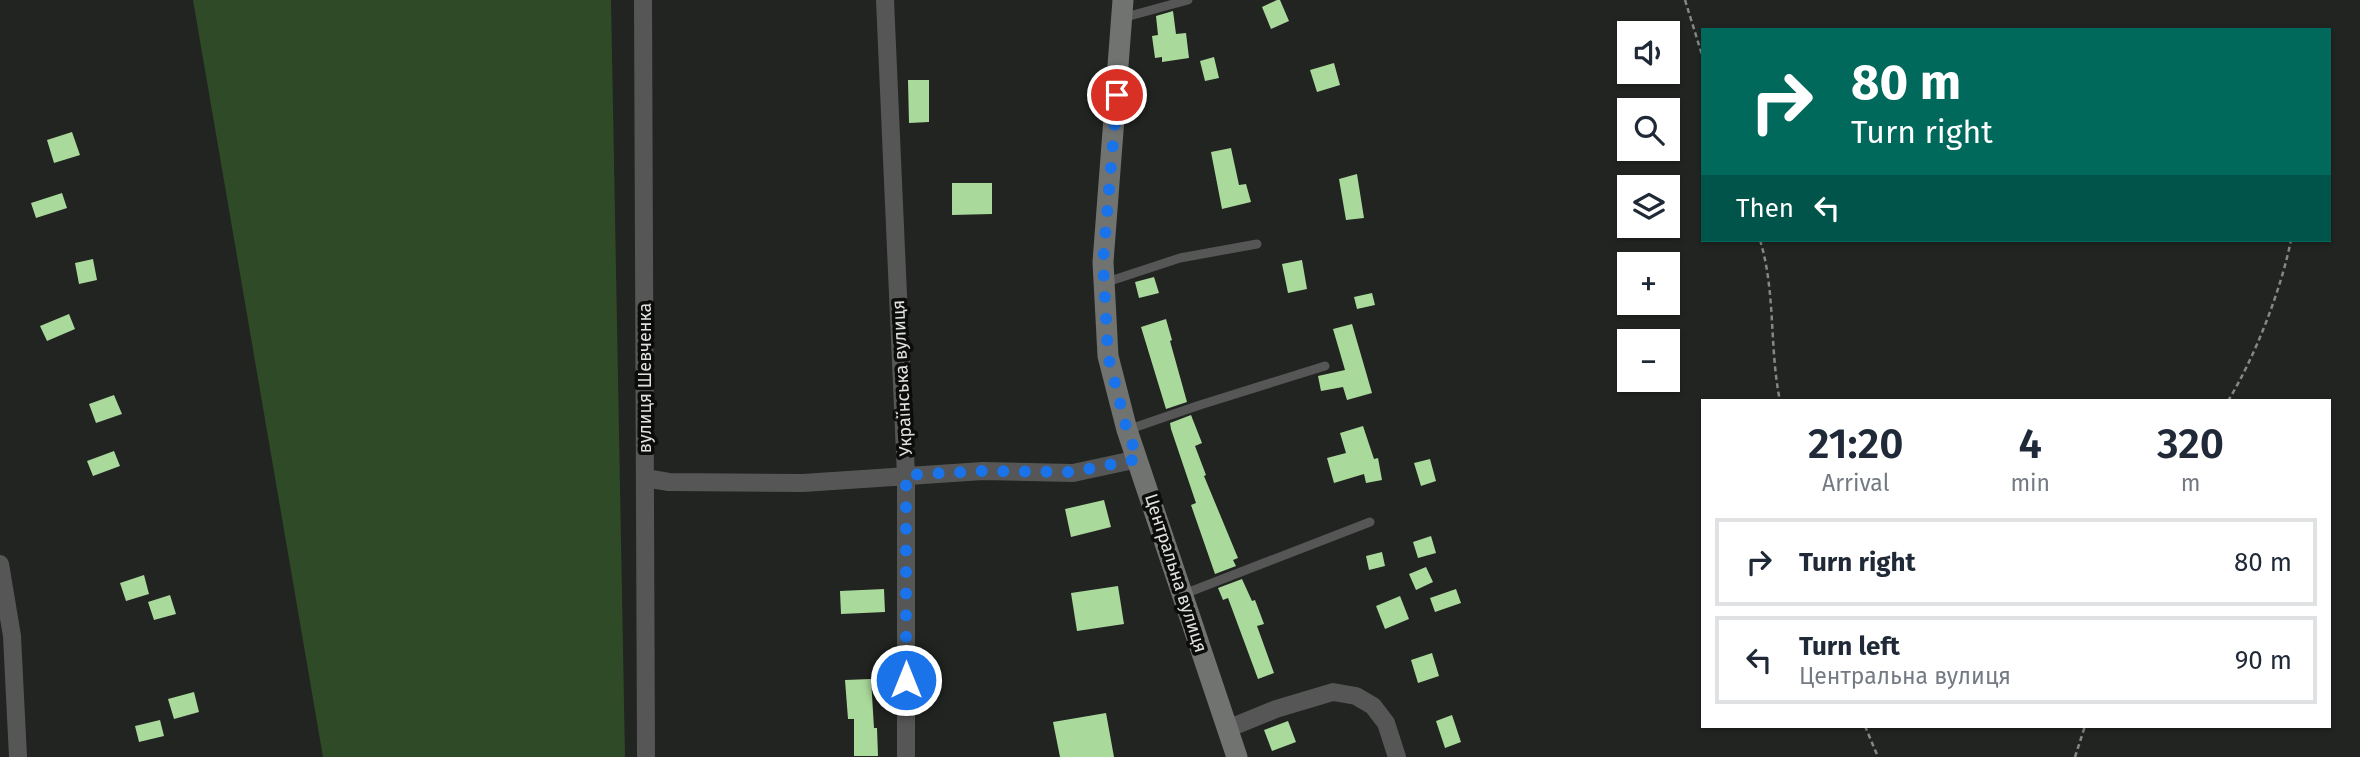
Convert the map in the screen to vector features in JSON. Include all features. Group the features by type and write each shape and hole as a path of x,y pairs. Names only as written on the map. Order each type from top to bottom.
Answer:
{"street":[{"name":"вулиця Шевченка","path":"643,0 646,757"},
{"name":"Українська вулиця","path":"885,0 906,475 906,757"},
{"name":"Центральна вулиця","path":"1123,9 1103,262 1108,356 1127,430 1237,757"},
{"path":"645,478 669,482 803,483 983,471 1073,472 1138,459"},
{"path":"0,564 12,636 18,757"},
{"path":"1227,729 1276,709 1333,692 1356,695 1373,706 1386,723 1397,757"}],"lane":[{"path":"1123,9 1188,0"},
{"path":"1104,283 1180,258 1257,244"},
{"path":"1127,430 1325,366"},
{"path":"1184,594 1370,522"}],"path":[{"path":"1685,0 1701,52"},
{"path":"1761,242 1768,266 1775,378 1780,399"},
{"path":"2229,399 2241,380 2285,272 2291,242"},
{"path":"1867,728 1878,757"},
{"path":"2075,757 2084,728"}],"green space":[{"path":"193,0 611,0 625,757 323,757"}],"building":[{"path":"1280,0 1289,21 1271,29 1262,7"},
{"path":"1173,11 1176,34 1186,33 1189,58 1162,62 1162,57 1155,58 1152,36 1158,35 1156,16"},
{"path":"1214,57 1219,78 1205,81 1200,61"},
{"path":"1334,63 1340,85 1317,92 1310,70"},
{"path":"908,80 929,80 929,122 909,123"},
{"path":"72,132 80,155 54,163 47,140"},
{"path":"1231,148 1239,185 1246,184 1251,202 1222,209 1211,152"},
{"path":"1357,174 1364,218 1346,220 1339,179"},
{"path":"952,183 992,183 992,214 952,215"},
{"path":"62,193 67,208 36,218 31,203"},
{"path":"93,259 97,280 79,284 75,263"},
{"path":"1302,260 1307,289 1288,293 1282,264"},
{"path":"1154,277 1159,293 1139,298 1135,282"},
{"path":"1372,293 1375,305 1357,309 1354,297"},
{"path":"69,314 75,329 47,341 40,326"},
{"path":"1166,319 1187,402 1166,409 1141,327"},
{"path":"1352,324 1372,393 1347,400 1343,387 1321,391 1318,376 1345,370 1333,329"},
{"path":"114,395 122,414 96,423 89,404"},
{"path":"1191,415 1202,443 1195,446 1206,475 1204,476 1238,558 1233,560 1236,566 1215,574 1191,505 1196,503 1170,423"},
{"path":"1363,426 1374,459 1378,458 1382,480 1366,483 1364,474 1334,483 1327,458 1346,453 1340,433"},
{"path":"114,451 120,466 93,476 87,461"},
{"path":"1430,459 1436,481 1421,486 1414,463"},
{"path":"1104,500 1111,527 1071,537 1065,509"},
{"path":"1431,536 1436,553 1418,558 1413,542"},
{"path":"1382,552 1385,566 1369,570 1366,556"},
{"path":"1426,567 1433,582 1416,590 1409,574"},
{"path":"144,575 149,594 126,601 120,583"},
{"path":"1242,579 1252,601 1255,600 1264,624 1257,626 1274,673 1258,679 1228,598 1223,600 1218,588"},
{"path":"1118,586 1124,624 1077,631 1071,593"},
{"path":"884,589 885,612 841,614 840,591"},
{"path":"1456,589 1461,603 1435,612 1430,598"},
{"path":"170,595 176,614 154,620 148,602"},
{"path":"1400,596 1409,619 1385,629 1376,606"},
{"path":"1432,653 1439,676 1418,683 1411,660"},
{"path":"871,679 878,756 854,756 854,719 848,719 845,680"},
{"path":"194,692 199,712 174,719 168,699"},
{"path":"1106,713 1114,757 1060,757 1053,722"},
{"path":"1452,715 1461,742 1445,748 1436,721"},
{"path":"160,720 164,736 139,742 135,726"},
{"path":"1288,721 1296,742 1272,751 1264,730"}],"route":[{"path":"906,680 906,475 983,471 1073,472 1138,459 1127,430 1108,356 1103,262 1117,95"}]}
